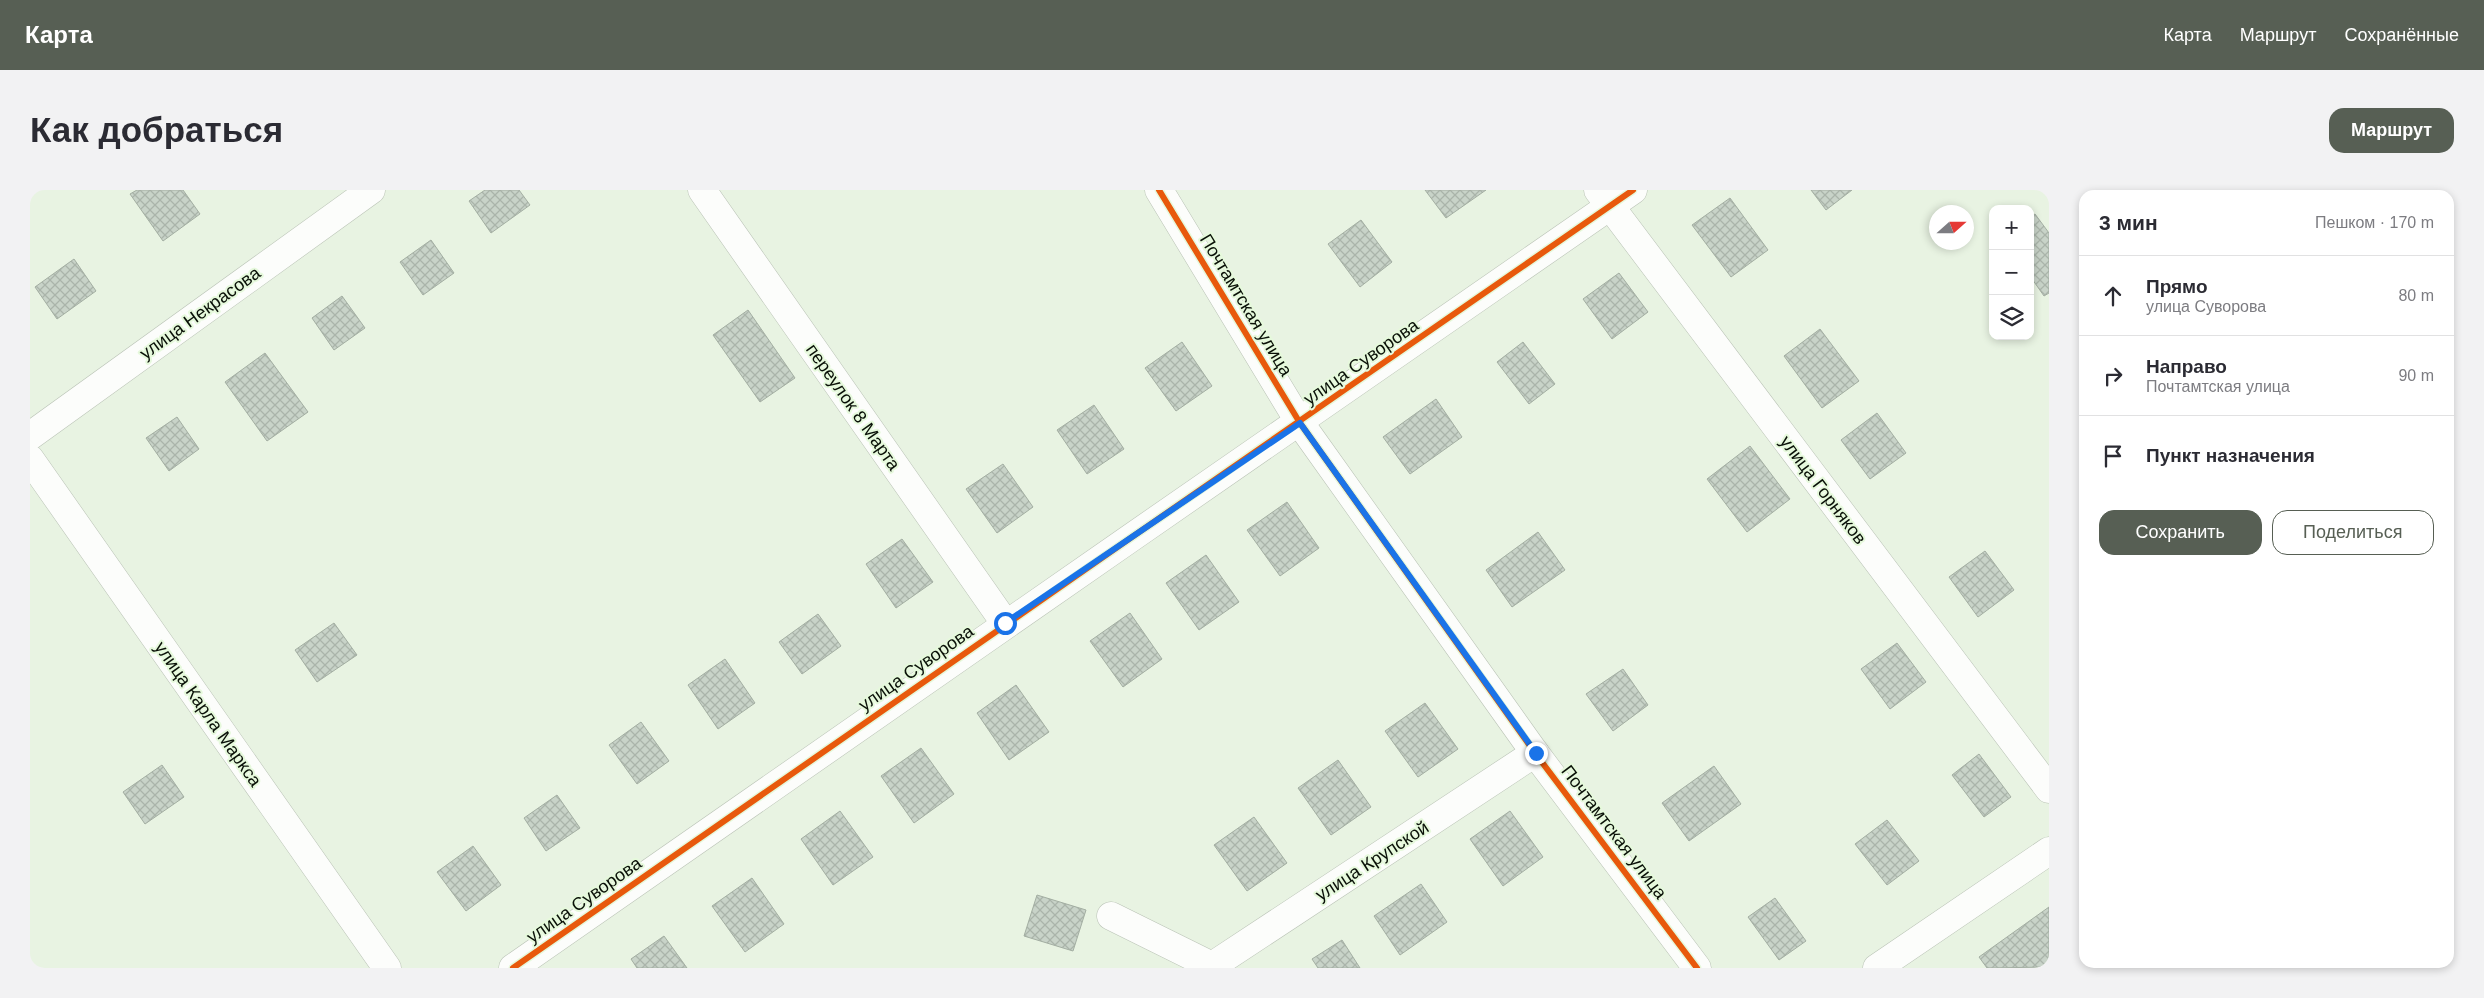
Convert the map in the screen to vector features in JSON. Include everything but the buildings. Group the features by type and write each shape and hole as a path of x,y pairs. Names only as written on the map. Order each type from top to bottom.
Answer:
{"street":[{"name":"улица Некрасова","path":"30,436 371,190"},
{"name":"переулок 8 Марта","path":"702,190 1005,623"},
{"name":"Почтамтская улица","path":"1159,190 1300,423 1536,753 1697,968"},
{"name":"улица Суворова","path":"513,968 1005,623 1300,423 1604,198 1633,190"},
{"name":"улица Горняков","path":"1604,198 2049,790"},
{"name":"улица Карла Маркса","path":"30,459 387,968"},
{"name":"улица Крупской","path":"1211,967 1536,753"},
{"path":"1877,968 2049,851"},
{"path":"1111,916 1211,967"}],"cycle path":[{"path":"1159,190 1300,423 1535,753 1697,968"},
{"path":"513,968 1633,190"}],"route":[{"path":"1005,623 1300,423 1536,753"}]}
